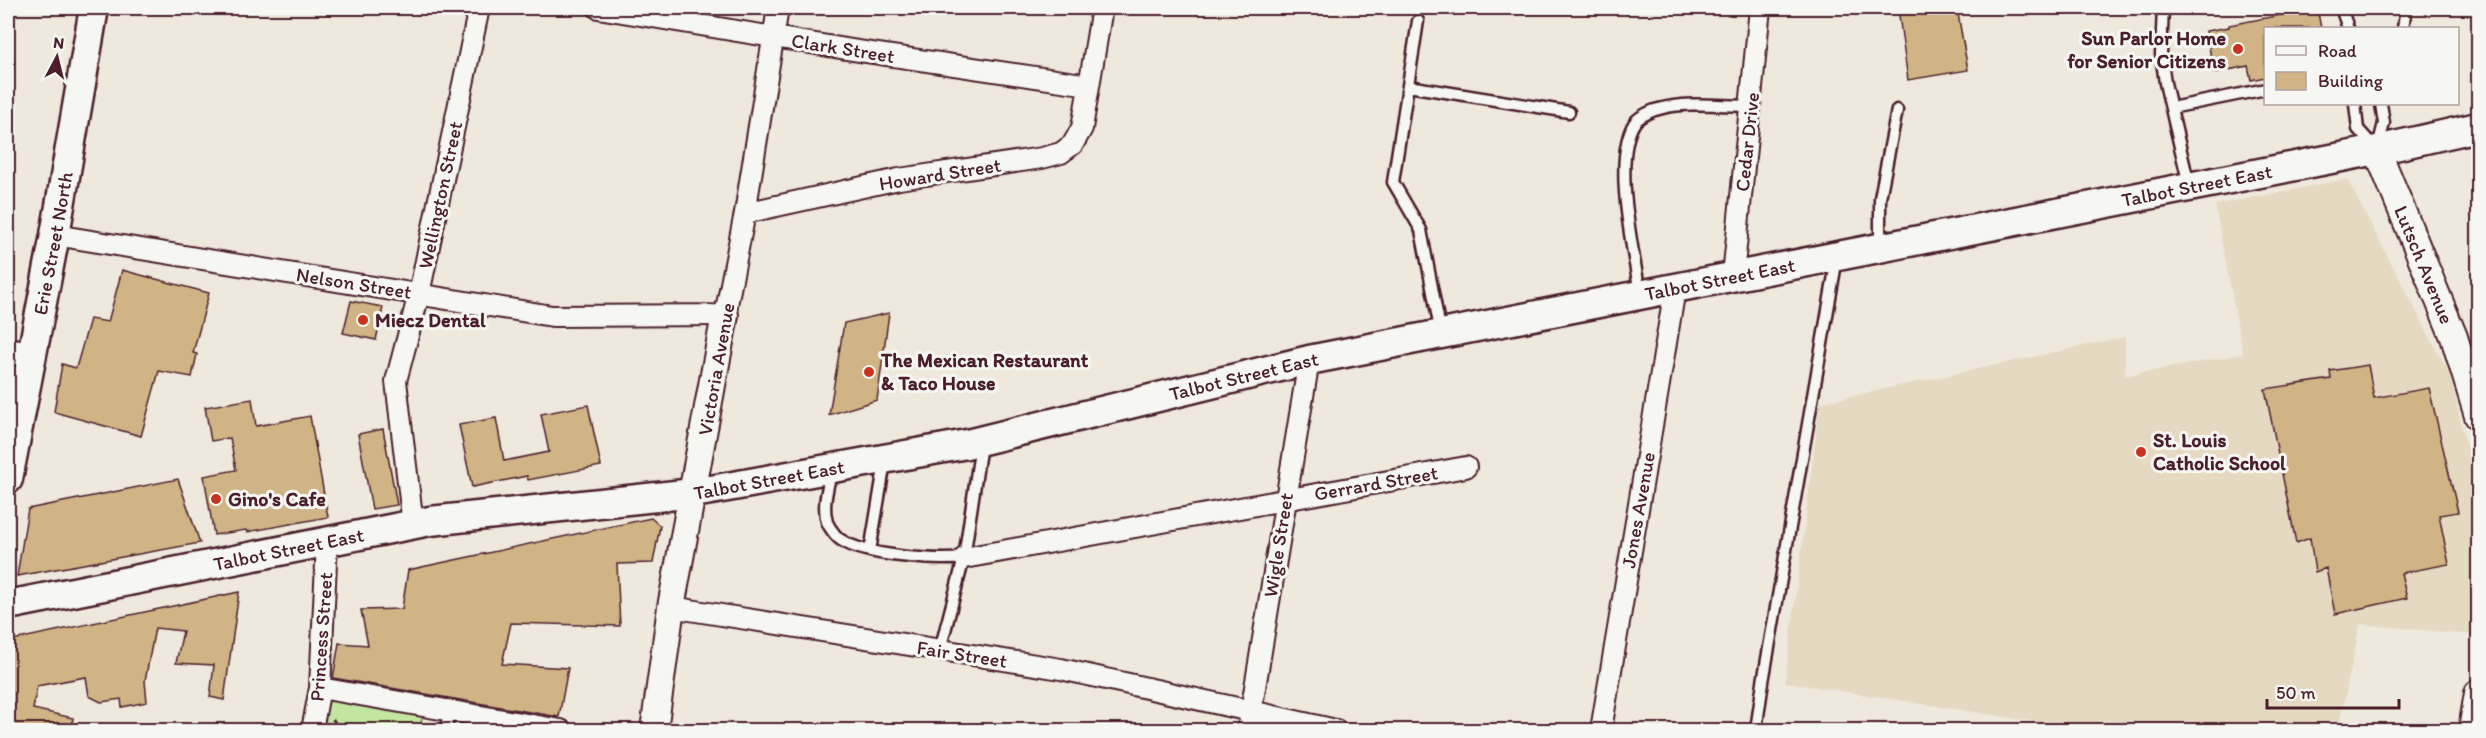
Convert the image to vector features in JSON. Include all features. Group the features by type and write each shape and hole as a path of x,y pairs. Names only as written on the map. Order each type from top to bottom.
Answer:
{"main road":[{"name":"Erie Street North","path":"8,479 20,350 55,235 94,8"},
{"name":"Talbot Street East","path":"8,605 413,525 694,493 886,459 982,440 1309,360 2377,150 2478,127"}],"street":[{"name":"Wellington Street","path":"413,525 396,381 419,294 479,8"},
{"name":"Clark Street","path":"598,8 773,35 852,50 1089,85"},
{"name":"Victoria Avenue","path":"654,730 671,607 745,213 778,8"},
{"name":"Howard Street","path":"745,213 899,179 1026,161 1061,153 1073,144 1082,128 1102,8"},
{"name":"Cedar Drive","path":"1733,276 1760,8"},
{"name":"Lutsch Avenue","path":"2377,150 2454,338 2478,416"},
{"name":"Nelson Street","path":"55,235 552,316 725,315"},
{"name":"Jones Avenue","path":"1601,730 1675,289"},
{"name":"Wigle Street","path":"1248,730 1309,360"},
{"name":"Gerrard Street","path":"964,558 1466,467"},
{"name":"Princess Street","path":"312,730 320,688 327,542"},
{"name":"Fair Street","path":"671,607 1061,669 1251,710"},
{"path":"320,688 561,730"},
{"path":"2472,730 2478,693"},
{"path":"1251,710 1336,730"}],"lane":[{"path":"2163,8 2161,54 2189,186"},
{"path":"2342,8 2348,27"},
{"path":"2403,27 2406,8"},
{"path":"1418,21 1393,182 1420,230 1441,334"},
{"path":"1408,86 1569,112"},
{"path":"2171,108 2264,89"},
{"path":"1641,296 1623,177 1629,140 1636,121 1656,109 1676,105 1750,106"},
{"path":"2355,105 2358,129 2377,150"},
{"path":"2377,150 2384,123 2381,105"},
{"path":"1880,247 1880,198 1897,110"},
{"path":"1756,730 1762,682 1837,257"},
{"path":"940,650 964,558 982,440"},
{"path":"870,551 886,459"},
{"path":"832,468 825,502 827,523 840,540 870,551 942,560 964,558"},
{"path":"446,730 449,711"}],"shaded area":[{"name":"St. Louis Catholic School","path":"2347,179 2451,377 2478,500 2478,572 2473,635 2360,624 2338,730 2087,730 1785,682 1820,403 2125,337 2125,376 2243,354 2215,205"}],"green space":[{"path":"15,240 8,279 8,241"},
{"path":"320,688 424,706 420,730 312,730"}],"building":[{"path":"1898,8 1957,8 1968,70 1908,80"},
{"name":"Sun Parlor Home for Senior Citizens","path":"2317,8 2321,27 2264,27 2264,77 2251,80 2248,66 2214,73 2206,31 2229,27 2229,25"},
{"path":"122,270 209,293 193,353 197,354 192,377 159,371 141,436 54,412 62,364 76,368 90,319 108,322"},
{"name":"Miecz Dental","path":"351,301 383,307 376,340 343,333"},
{"path":"889,313 877,400 829,415 844,323"},
{"path":"2368,365 2374,398 2429,388 2458,512 2439,515 2449,564 2401,573 2407,598 2335,614 2326,568 2315,572 2310,538 2296,543 2265,389 2331,379 2330,371"},
{"path":"252,399 256,426 310,416 328,517 247,532 246,530 214,535 204,476 236,470 230,438 211,441 205,407"},
{"path":"588,405 601,466 528,480 527,476 472,487 459,425 496,418 504,461 549,452 541,414"},
{"path":"383,429 397,505 372,509 358,434"},
{"path":"178,479 200,543 17,576 28,509"},
{"path":"651,518 660,526 653,563 617,564 620,626 511,623 502,664 568,668 559,717 333,678 339,643 368,645 361,610 402,609 408,570"},
{"path":"239,592 224,700 210,697 214,665 176,663 183,631 155,628 145,681 147,702 122,707 121,699 101,702 89,696 86,677 37,686 33,709 73,718 71,730 8,730 8,641"}],"place":[{"name":"Sun Parlor Home for Senior Citizens","path":"2238,49"},
{"name":"Miecz Dental","path":"363,320"},
{"name":"The Mexican Restaurant & Taco House","path":"869,372"},
{"name":"St. Louis Catholic School","path":"2141,452"},
{"name":"Gino's Cafe","path":"216,499"}]}
